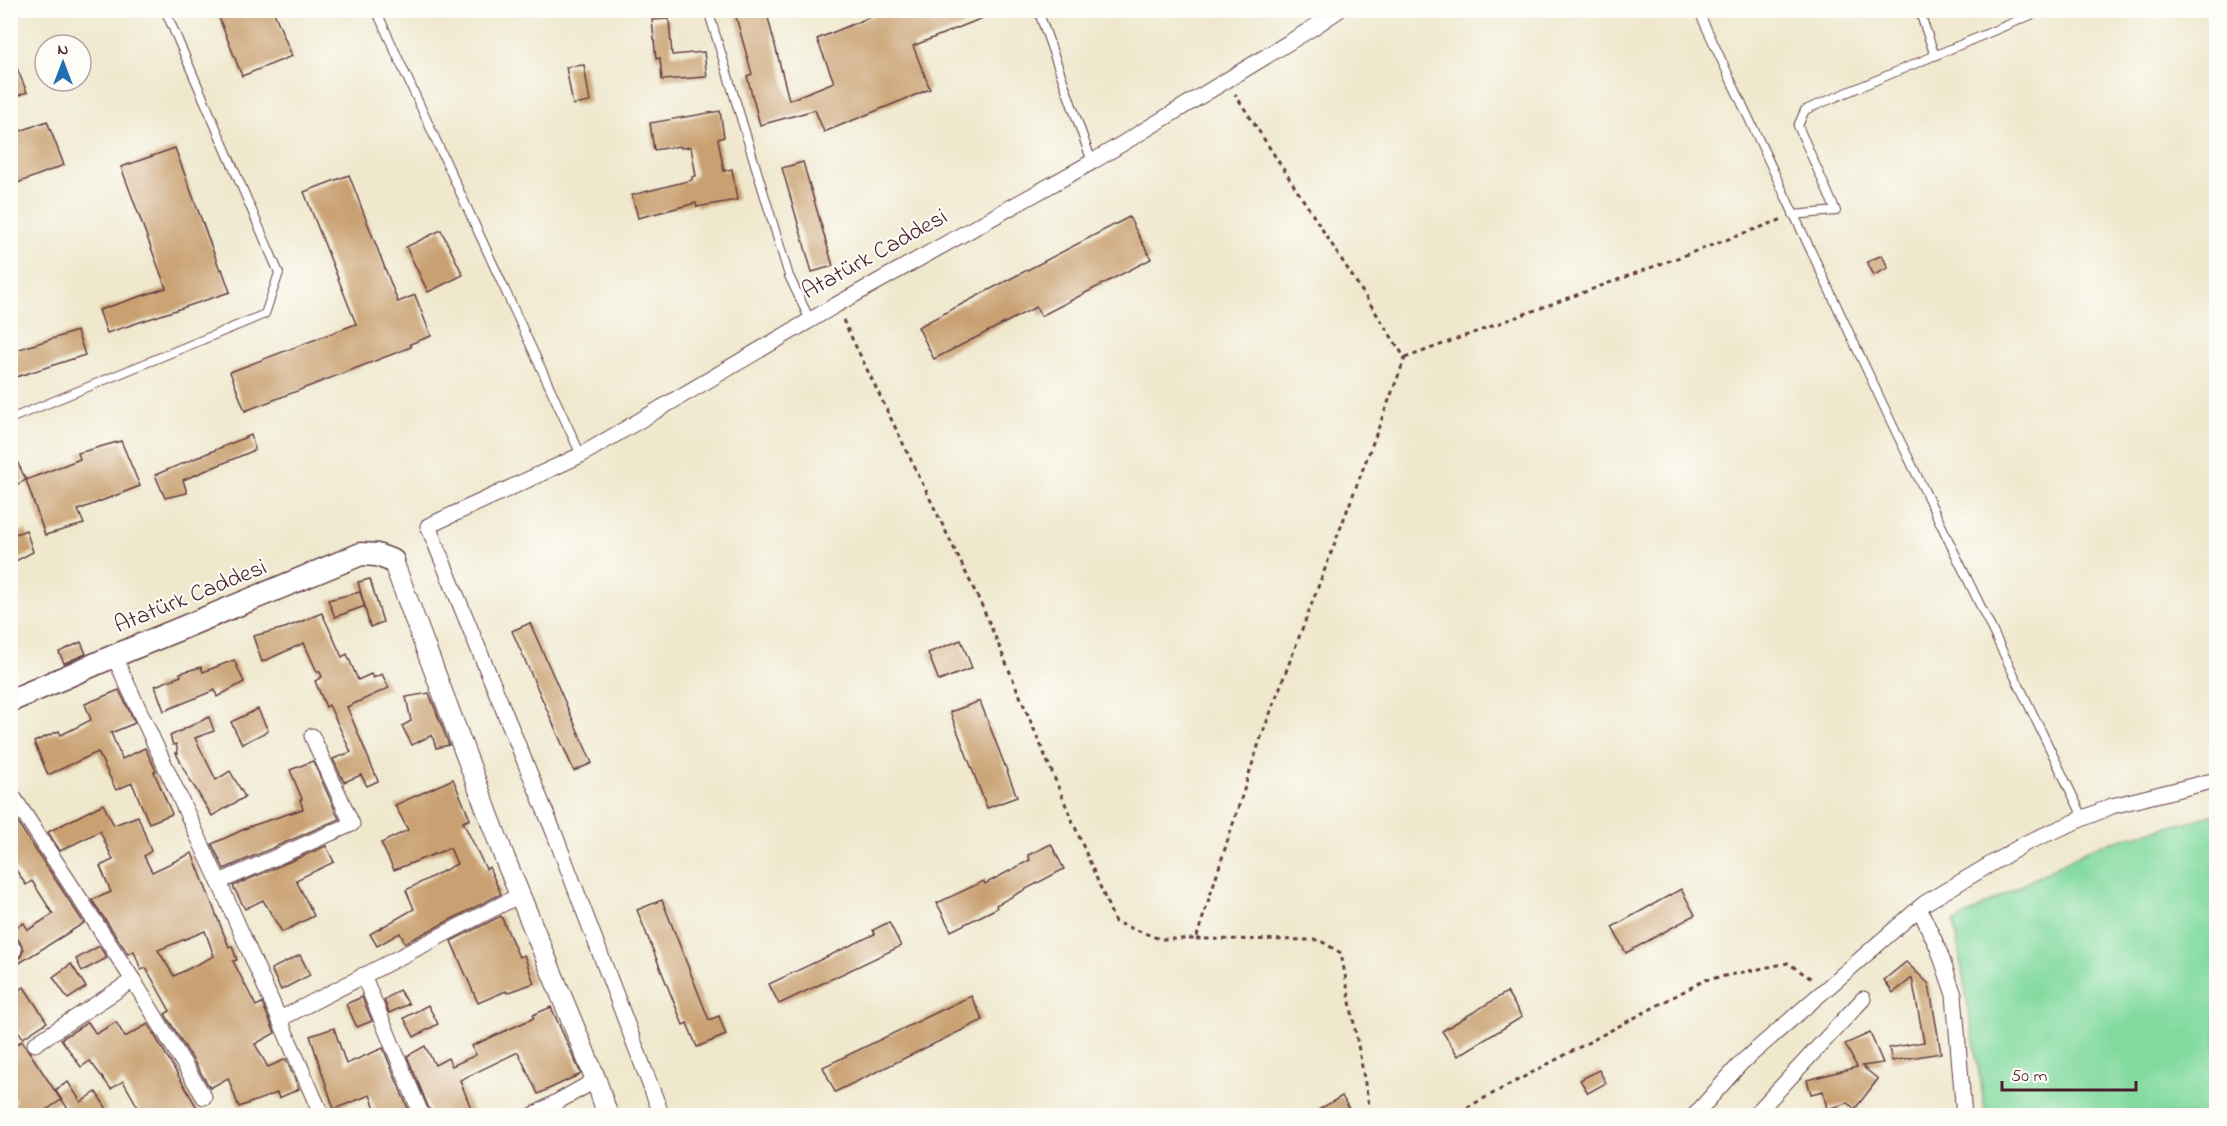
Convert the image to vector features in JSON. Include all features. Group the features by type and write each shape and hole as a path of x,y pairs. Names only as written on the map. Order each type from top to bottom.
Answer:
{"main road":[{"name":"Atatürk Caddesi","path":"10,701 362,554 377,555 393,561"}],"street":[{"name":"Atatürk Caddesi","path":"662,1116 555,835 428,526 581,455 836,305 1092,162 1339,10"},
{"path":"393,561 520,895 596,1080 608,1116"},
{"path":"114,656 219,882 322,1116"},
{"path":"219,882 352,824 312,736"},
{"path":"1694,1116 1741,1063 1919,908 2028,842 2112,806 2217,780"},
{"path":"10,792 133,980 204,1097"},
{"path":"280,1018 520,895"},
{"path":"1919,908 1938,948 1954,995 1964,1116"},
{"path":"363,975 422,1116"},
{"path":"35,1044 133,980"},
{"path":"1754,1116 1863,999"},
{"path":"532,1116 596,1080"}],"lane":[{"path":"10,419 265,314 279,273 165,10"},
{"path":"376,10 581,455"},
{"path":"708,10 789,276 810,320"},
{"path":"1038,10 1092,162"},
{"path":"1698,10 1894,428 2084,819"},
{"path":"1919,10 1935,56"},
{"path":"1794,215 1836,212 1798,126 1805,110 2043,10"}],"path":[{"path":"1226,81 1405,357"},
{"path":"1196,939 1260,740 1405,357 1794,215"},
{"path":"836,305 983,608 1115,922 1160,939 1319,940 1341,953 1371,1116"},
{"path":"1451,1116 1705,980 1788,963 1825,988"}],"green space":[{"path":"2216,814 2216,1115 1986,1115 1954,922 2093,847"}],"building":[{"path":"216,10 273,10 292,56 242,76"},
{"path":"734,10 766,10 789,100 834,82 817,39 887,10 1000,11 913,46 930,89 824,132 815,110 760,125 747,76 752,74"},
{"path":"669,19 672,55 704,52 707,77 662,80 660,58 656,59 652,20"},
{"path":"10,52 27,92 10,99"},
{"path":"584,65 590,102 573,105 566,67"},
{"path":"720,111 724,137 718,139 724,171 732,169 737,200 697,207 696,203 638,218 632,195 692,180 692,177 696,176 691,147 681,148 680,146 654,150 650,123"},
{"path":"47,121 64,165 10,186 10,135"},
{"path":"175,148 230,292 107,333 99,310 166,288 121,167"},
{"path":"803,162 833,266 812,272 782,168"},
{"path":"349,175 398,302 415,295 431,336 410,344 411,347 245,411 230,372 356,324 304,192"},
{"path":"1129,217 1151,259 1041,316 1036,307 934,359 918,327"},
{"path":"441,230 463,275 428,292 406,247"},
{"path":"1882,255 1888,268 1874,275 1867,262"},
{"path":"77,331 85,355 10,379 10,352"},
{"path":"251,435 255,450 183,480 187,493 165,498 155,475"},
{"path":"121,441 140,486 78,510 84,524 45,535 26,480 80,459 78,453"},
{"path":"10,447 26,480 10,488"},
{"path":"26,530 33,552 10,564 10,536"},
{"path":"370,579 383,622 370,627 358,582"},
{"path":"360,592 365,606 335,617 328,600"},
{"path":"322,613 342,657 347,654 358,680 371,674 373,678 382,674 389,688 347,707 378,781 367,786 361,775 344,782 333,759 351,752 329,705 326,707 315,681 322,677 320,672 317,672 304,643 262,662 253,636 285,628"},
{"path":"530,623 592,763 574,771 512,631"},
{"path":"961,640 972,668 939,681 928,653"},
{"path":"81,642 86,654 64,663 59,652"},
{"path":"234,660 244,682 217,697 215,690 164,711 155,686 181,676 180,673 201,667 203,672"},
{"path":"119,690 135,723 111,733 122,759 145,748 172,814 149,823 132,783 116,790 98,752 48,775 34,742 59,731 61,735 91,720 85,704"},
{"path":"429,693 449,745 436,748 432,735 412,745 402,726 411,721 406,697"},
{"path":"980,701 1017,797 987,808 950,712"},
{"path":"258,709 268,731 242,744 231,722"},
{"path":"209,717 214,731 195,738 216,780 230,771 245,797 212,816 187,775 176,753 178,753 176,744 173,745 170,736"},
{"path":"313,761 339,819 224,869 212,844 251,826 303,809 300,800 302,799 290,770"},
{"path":"453,779 470,819 463,822 486,869 489,867 501,894 405,943 400,933 377,946 370,934 414,909 406,890 457,864 450,848 394,870 381,843 408,830 395,805"},
{"path":"103,804 114,825 138,816 151,851 144,856 152,872 192,853 229,947 232,946 237,960 233,961 256,1006 262,1003 275,1033 255,1044 268,1067 286,1059 299,1089 279,1098 277,1093 239,1107 228,1078 210,1088 165,1014 170,1011 146,968 141,970 134,951 128,954 92,900 111,892 100,866 113,860 100,831 60,851 48,832","holes":["205,931 214,956 174,976 158,950"]},
{"path":"10,811 84,923 10,969 10,959 20,958 24,949 18,939 10,936 10,930 24,923 28,930 53,914 32,881 26,885 10,861"},
{"path":"1051,844 1064,869 996,905 997,908 951,931 937,903 984,881 985,884 1030,860 1028,855"},
{"path":"326,846 334,862 296,880 314,916 282,932 263,900 245,909 233,886"},
{"path":"1681,889 1695,915 1626,953 1612,927"},
{"path":"662,900 709,1020 719,1016 726,1035 697,1047 687,1023 683,1025 637,910"},
{"path":"501,916 519,957 524,955 534,983 507,993 506,991 478,1003 451,941"},
{"path":"889,922 901,946 779,1004 769,984 875,934 873,930"},
{"path":"99,946 107,958 82,971 76,959"},
{"path":"300,955 310,975 281,990 271,969"},
{"path":"1906,962 1929,984 1941,1053 1892,1061 1889,1048 1924,1042 1912,978 1893,993 1884,980"},
{"path":"71,964 86,987 68,999 53,977"},
{"path":"24,987 47,1022 23,1038 10,1020 10,996"},
{"path":"399,990 409,1004 389,1013 384,1000"},
{"path":"1507,992 1522,1017 1458,1056 1442,1031"},
{"path":"971,996 983,1020 835,1092 823,1067"},
{"path":"362,997 372,1021 357,1027 346,1004"},
{"path":"428,1005 438,1024 414,1037 404,1018"},
{"path":"551,1007 581,1074 538,1094 518,1052 460,1080 474,1116 432,1116 407,1056 425,1046 435,1065 448,1058 452,1066 476,1055 472,1046 534,1018 533,1015"},
{"path":"88,1022 96,1034 116,1022 125,1037 148,1024 202,1116 143,1116 123,1081 111,1089 90,1061 81,1067 61,1039"},
{"path":"334,1028 346,1064 383,1048 411,1116 378,1116 370,1095 334,1109 310,1036"},
{"path":"1870,1033 1883,1063 1862,1066 1878,1079 1855,1109 1848,1103 1827,1109 1823,1091 1811,1094 1807,1080 1857,1067 1845,1044"},
{"path":"22,1041 61,1100 37,1116 10,1116 10,1105 16,1101 10,1092 10,1048"},
{"path":"1599,1070 1606,1083 1588,1093 1580,1080"},
{"path":"68,1082 81,1102 96,1092 107,1109 97,1116 61,1116 69,1110 55,1090"},
{"path":"1342,1096 1353,1116 1308,1116"}]}
